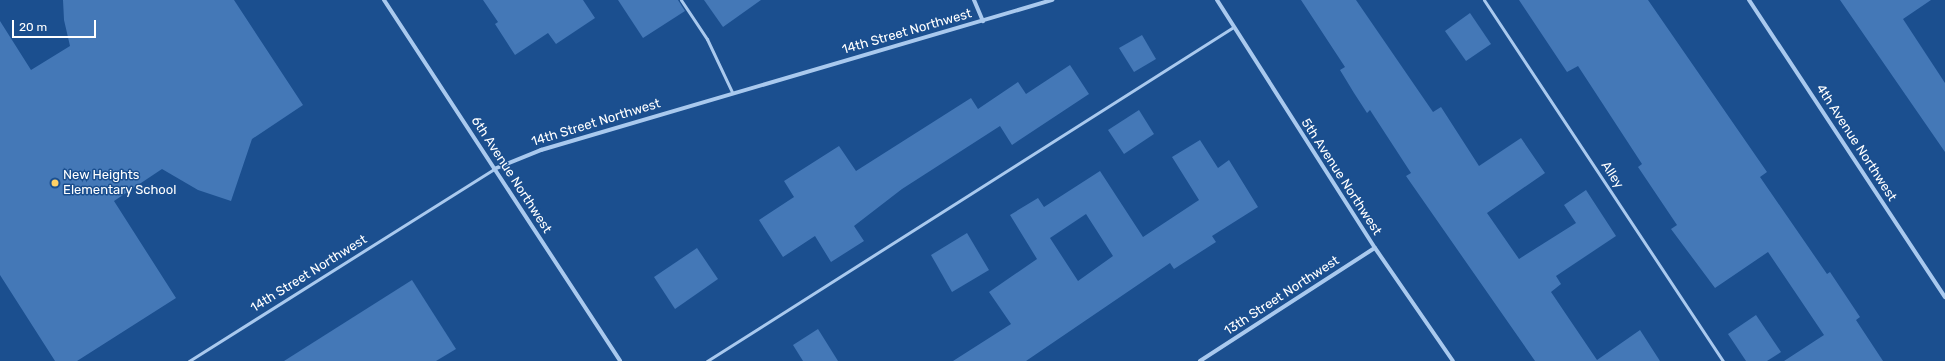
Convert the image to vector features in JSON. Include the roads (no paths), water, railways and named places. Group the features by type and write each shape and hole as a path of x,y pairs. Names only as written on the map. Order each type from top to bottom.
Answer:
{"street":[{"name":"6th Avenue Northwest","path":"384,0 620,361"},
{"path":"974,0 983,21"},
{"name":"14th Street Northwest","path":"494,168 541,150 732,92 1052,0"},
{"name":"5th Avenue Northwest","path":"1217,0 1232,28 1375,248 1453,361"},
{"name":"4th Avenue Northwest","path":"1749,0 1945,298"},
{"name":"13th Street Northwest","path":"1200,361 1375,248"}],"lane":[{"path":"681,0 707,39 732,92"},
{"name":"Alley","path":"1484,0 1723,361"},
{"path":"707,361 1232,28"},
{"name":"14th Street Northwest","path":"189,361 494,168"}],"place":[{"name":"New Heights Elementary School","path":"55,183"}]}
